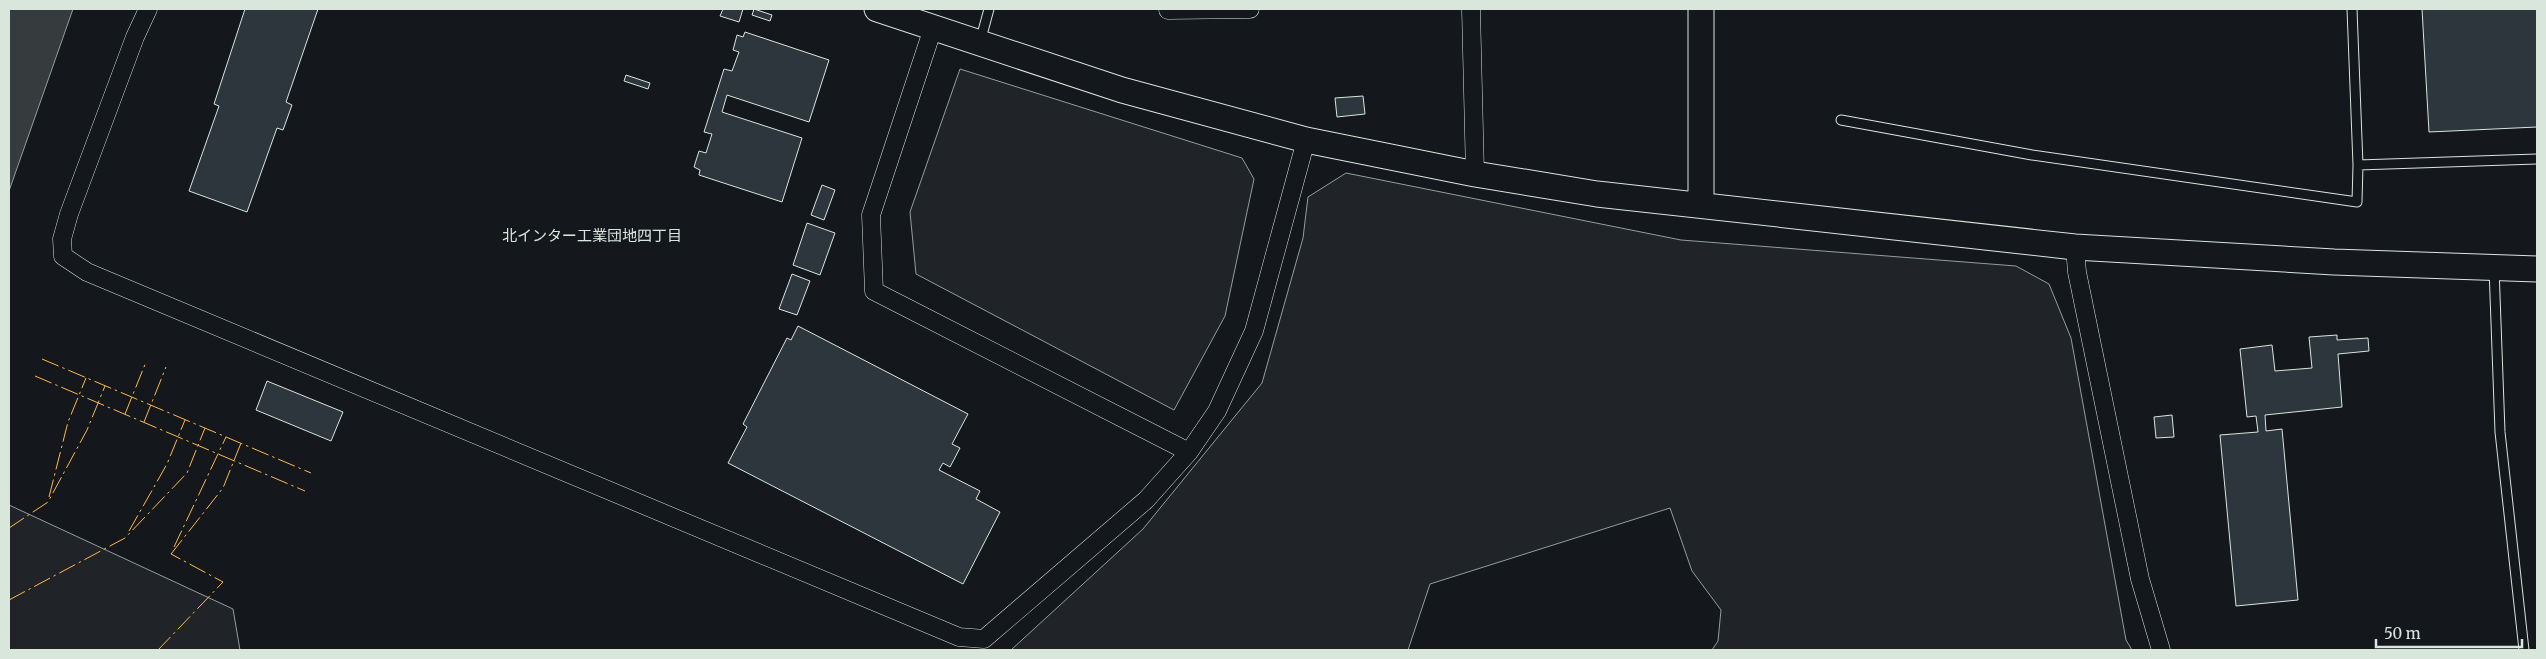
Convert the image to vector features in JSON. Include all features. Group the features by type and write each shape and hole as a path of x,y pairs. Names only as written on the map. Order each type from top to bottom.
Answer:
{"street":[{"path":"148,9 132,46 62,239 63,256 87,272 959,637 984,638 1146,500 1189,452 1217,412 1254,331 1306,140"},
{"path":"877,9 1122,90 1306,140 1475,174 1598,194 2075,247 2334,262 2537,269"},
{"path":"1168,10 1250,9"},
{"path":"1471,9 1475,174"},
{"path":"1701,9 1701,205"},
{"path":"933,28 871,215 874,291 1189,452"},
{"path":"2075,247 2077,272 2140,579 2161,650"}],"lane":[{"path":"980,42 989,9"},
{"path":"1841,120 2032,155 2358,202 2352,9"},
{"path":"2358,166 2537,159"},
{"path":"2494,268 2500,432 2524,650"}],"shaded area":[{"path":"9,9 73,9 9,191"},
{"path":"960,69 1242,158 1254,179 1225,316 1174,410 916,274 910,212"},
{"path":"1346,173 1681,240 2016,266 2049,284 2071,338 2126,640 2132,650 1712,650 1718,641 1721,610 1692,571 1670,508 1430,584 1408,650 1011,650 1143,529 1262,383 1303,238 1308,197"},
{"path":"9,505 233,609 240,650 9,650"}],"building":[{"path":"245,9 318,9 286,102 292,105 283,130 277,128 247,212 189,191 219,106 214,104"},
{"path":"723,9 743,9 739,22 720,16"},
{"path":"754,9 772,15 770,21 752,15"},
{"path":"2422,9 2537,9 2537,127 2429,132"},
{"path":"745,32 829,60 809,122 727,95 722,112 802,138 782,202 699,175 700,170 694,167 699,151 706,153 712,134 704,132 724,69 732,71 739,52 733,50 737,35 743,37"},
{"path":"626,75 650,83 648,89 624,81"},
{"path":"1363,96 1365,114 1337,117 1335,98"},
{"path":"822,185 835,190 824,220 811,215"},
{"path":"807,223 835,233 820,275 793,265"},
{"path":"792,274 810,281 797,315 779,309"},
{"path":"798,326 968,414 952,444 960,448 950,467 943,463 939,470 980,491 976,499 1000,512 963,584 728,463 747,427 743,424 787,338 791,340"},
{"path":"2337,335 2337,340 2368,338 2369,351 2338,354 2342,407 2265,415 2266,431 2282,429 2298,600 2236,606 2220,435 2258,432 2256,416 2247,417 2240,349 2272,345 2275,371 2312,368 2309,337"},
{"path":"267,381 343,412 331,441 256,410"},
{"path":"2172,415 2174,437 2156,438 2154,417"}],"power":[{"path":"42,359 311,473"},
{"path":"125,414 146,362"},
{"path":"144,422 166,367"},
{"path":"35,376 305,491"},
{"path":"49,497 68,422 86,378"},
{"path":"9,528 48,502 87,430 105,386"},
{"path":"129,531 167,464 185,420"},
{"path":"9,600 125,538 187,473 205,428"},
{"path":"174,547 226,437"},
{"path":"171,554 223,488 241,443"},
{"path":"158,650 223,582 171,554"}],"district":[{"name":"北インター工業団地四丁目","path":"592,235"}]}
